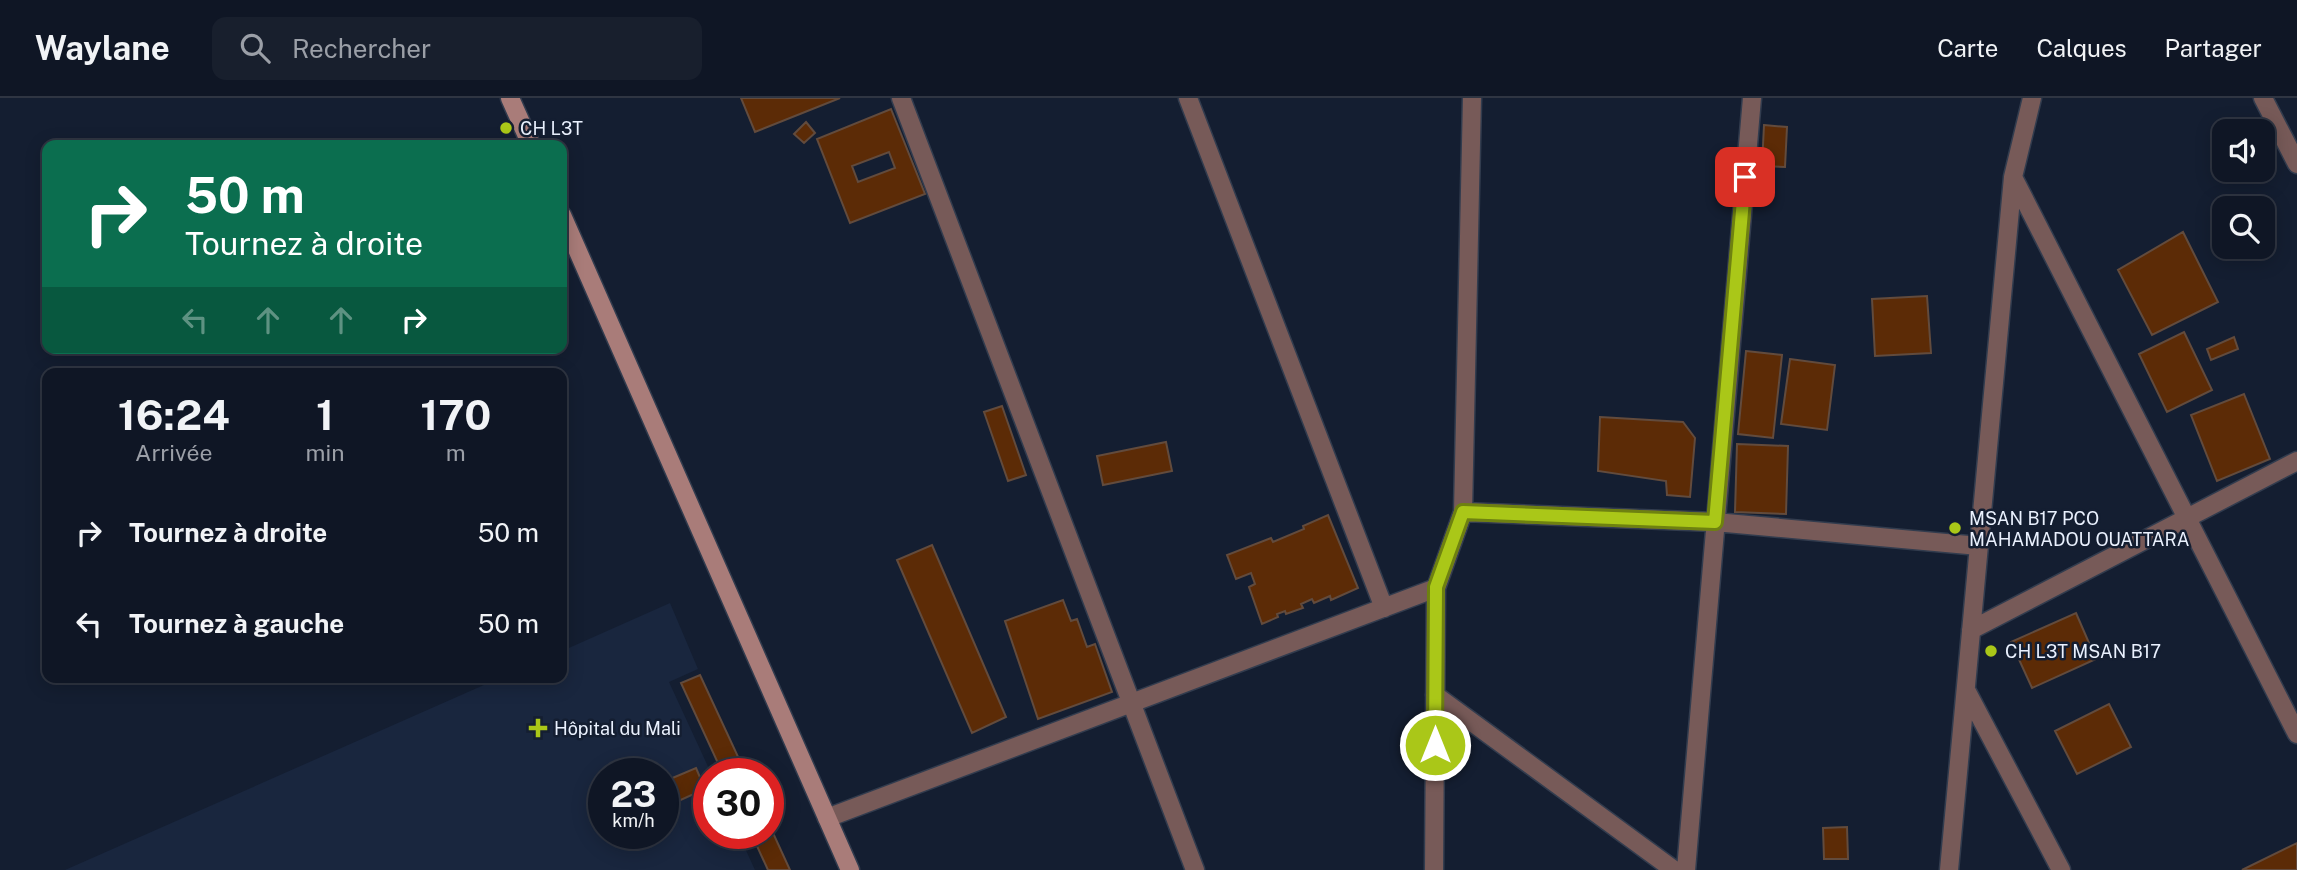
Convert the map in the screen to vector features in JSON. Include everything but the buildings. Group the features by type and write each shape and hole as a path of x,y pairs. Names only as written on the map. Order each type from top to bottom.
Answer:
{"street":[{"path":"510,98 529,140"},
{"path":"901,98 1195,870"},
{"path":"1188,98 1384,608"},
{"path":"1434,870 1436,587 1463,512 1472,98"},
{"path":"1686,870 1752,98"},
{"path":"1949,870 2013,177 2032,98"},
{"path":"2263,98 2297,164"},
{"path":"2013,177 2297,734"},
{"path":"567,226 850,870"},
{"path":"1971,630 2297,461"},
{"path":"1463,512 1715,522 1979,546"},
{"path":"827,818 1436,587"},
{"path":"1965,689 2060,870"},
{"path":"1435,695 1674,870"}],"shaded area":[{"name":"Hôpital du Mali","path":"670,603 698,669 669,682 704,758 693,758 693,849 745,849 755,870 65,870 488,683 567,683 567,649"}],"place":[{"name":"CH L3T","path":"506,128"},
{"name":"MSAN B17 PCO MAHAMADOU OUATTARA","path":"1955,528"},
{"name":"CH L3T MSAN B17","path":"1991,651"},
{"name":"Hôpital du Mali","path":"538,728"}],"route":[{"path":"1435,745 1436,587 1463,512 1715,522 1745,177"}]}
